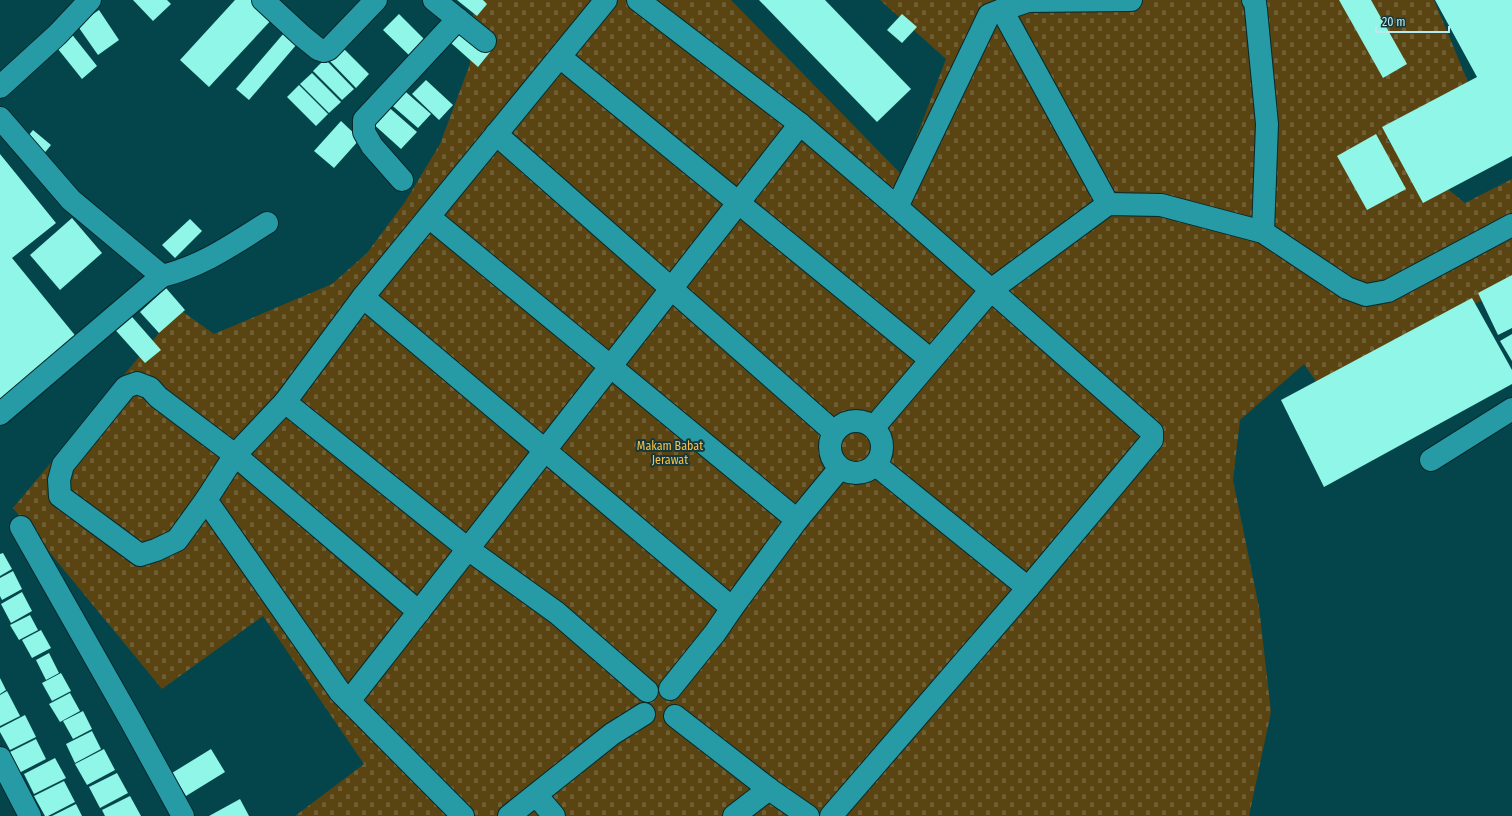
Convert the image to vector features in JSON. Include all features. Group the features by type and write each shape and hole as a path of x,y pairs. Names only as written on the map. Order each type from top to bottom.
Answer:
{"street":[{"path":"0,87 57,35 90,0"},
{"path":"263,0 302,36 318,49 324,51 329,49 376,0"},
{"path":"434,0 485,41"},
{"path":"419,612 235,455 158,397 150,388 137,383 126,388 63,465 59,480 60,496 140,555 156,550 177,540 206,500 235,455 285,402 363,297 606,0"},
{"path":"638,0 800,124 992,290 1152,432 1152,440 1028,588 831,816"},
{"path":"897,207 989,16 1028,1 1131,0"},
{"path":"1253,0 1255,2 1256,10 1267,124 1263,232"},
{"path":"1002,10 1108,204"},
{"path":"402,180 372,146 364,132 364,120 458,19"},
{"path":"560,57 932,360"},
{"path":"0,118 71,200 162,276"},
{"path":"349,701 800,124"},
{"path":"496,134 834,432"},
{"path":"874,427 992,290 1108,204 1161,205 1263,232 1347,288 1366,295 1388,291 1512,225"},
{"path":"429,217 797,520"},
{"path":"0,414 162,276 177,272 209,259 267,223"},
{"path":"363,297 732,608"},
{"path":"285,402 468,549 557,613 647,691"},
{"path":"1431,460 1512,409"},
{"path":"853,421 864,422 874,427 880,436 883,446 882,456 876,465 868,471 858,474 848,473 840,468 833,460 830,451 830,441 834,432 843,424 853,421"},
{"path":"876,465 1028,588"},
{"path":"670,689 715,634 732,608 797,520 840,468"},
{"path":"206,500 337,687 463,816"},
{"path":"21,527 183,816"},
{"path":"663,686 670,689 676,695 678,702 676,716 671,720 659,724 653,722 644,714 641,706 647,691 655,687 663,686"},
{"path":"509,816 612,734 644,714"},
{"path":"676,716 769,789 808,816"},
{"path":"0,758 30,816"},
{"path":"734,816 769,789"},
{"path":"536,795 554,816"}],"green space":[{"name":"Makam Babat Jerawat","path":"484,0 731,0 902,175 946,59 880,0 1434,0 1473,94 1387,140 1465,203 1512,179 1512,284 1320,387 1304,364 1240,420 1233,480 1259,607 1271,712 1249,816 295,816 364,764 263,616 162,689 13,508 179,309 214,334 332,284 367,253 405,202 440,144 470,64 470,19"}],"building":[{"path":"133,0 167,0 171,4 153,21"},
{"path":"235,0 255,0 274,17 209,87 180,60"},
{"path":"457,0 483,0 487,4 477,16"},
{"path":"759,0 825,0 911,89 877,122"},
{"path":"1339,0 1371,0 1407,64 1383,78"},
{"path":"1435,0 1512,0 1512,156 1423,203 1382,127 1477,77"},
{"path":"99,10 119,40 98,55 77,25"},
{"path":"399,14 426,41 411,57 383,30"},
{"path":"902,14 917,27 902,43 887,30"},
{"path":"464,28 491,51 478,67 451,43"},
{"path":"70,32 97,66 82,79 54,44"},
{"path":"284,33 297,44 249,100 236,89"},
{"path":"340,45 369,74 356,88 327,58"},
{"path":"325,59 354,89 342,100 313,71"},
{"path":"312,73 341,102 329,113 300,84"},
{"path":"426,80 453,105 439,120 412,94"},
{"path":"299,85 328,114 316,126 287,97"},
{"path":"399,86 431,114 418,128 387,101"},
{"path":"385,104 417,132 401,149 370,121"},
{"path":"341,121 360,139 334,168 314,151"},
{"path":"33,130 51,145 42,156 24,141"},
{"path":"1376,134 1406,189 1367,210 1337,156"},
{"path":"0,154 56,223 12,258 78,339 0,402"},
{"path":"72,218 102,253 60,290 30,255"},
{"path":"190,219 202,231 175,258 162,245"},
{"path":"1512,275 1512,328 1498,335 1478,293"},
{"path":"166,288 185,310 159,333 140,312"},
{"path":"1472,298 1512,370 1512,384 1324,487 1281,400"},
{"path":"126,310 161,350 145,363 110,324"},
{"path":"1512,334 1512,361 1500,341"},
{"path":"3,553 12,569 0,576 0,554"},
{"path":"13,571 22,589 2,600 0,596 0,578"},
{"path":"22,592 32,611 11,623 1,604"},
{"path":"30,615 38,630 19,640 10,625"},
{"path":"41,630 51,648 32,658 22,640"},
{"path":"49,653 59,673 46,680 36,660"},
{"path":"61,673 71,691 52,701 42,683"},
{"path":"0,678 6,690 0,694"},
{"path":"7,691 20,716 0,726 0,695"},
{"path":"70,693 80,711 60,722 49,704"},
{"path":"83,711 92,729 73,739 63,721"},
{"path":"25,715 36,737 10,750 0,732 0,728"},
{"path":"92,731 101,749 75,763 66,744"},
{"path":"36,739 46,759 17,774 6,754"},
{"path":"104,749 115,770 87,785 75,764"},
{"path":"211,749 225,772 186,796 172,773"},
{"path":"55,758 66,778 34,794 24,774"},
{"path":"117,773 128,793 100,808 89,787"},
{"path":"64,781 75,802 48,816 45,816 34,796"},
{"path":"130,796 141,816 105,816 102,810"},
{"path":"240,799 249,816 209,816"},
{"path":"76,804 82,816 52,816"}]}
